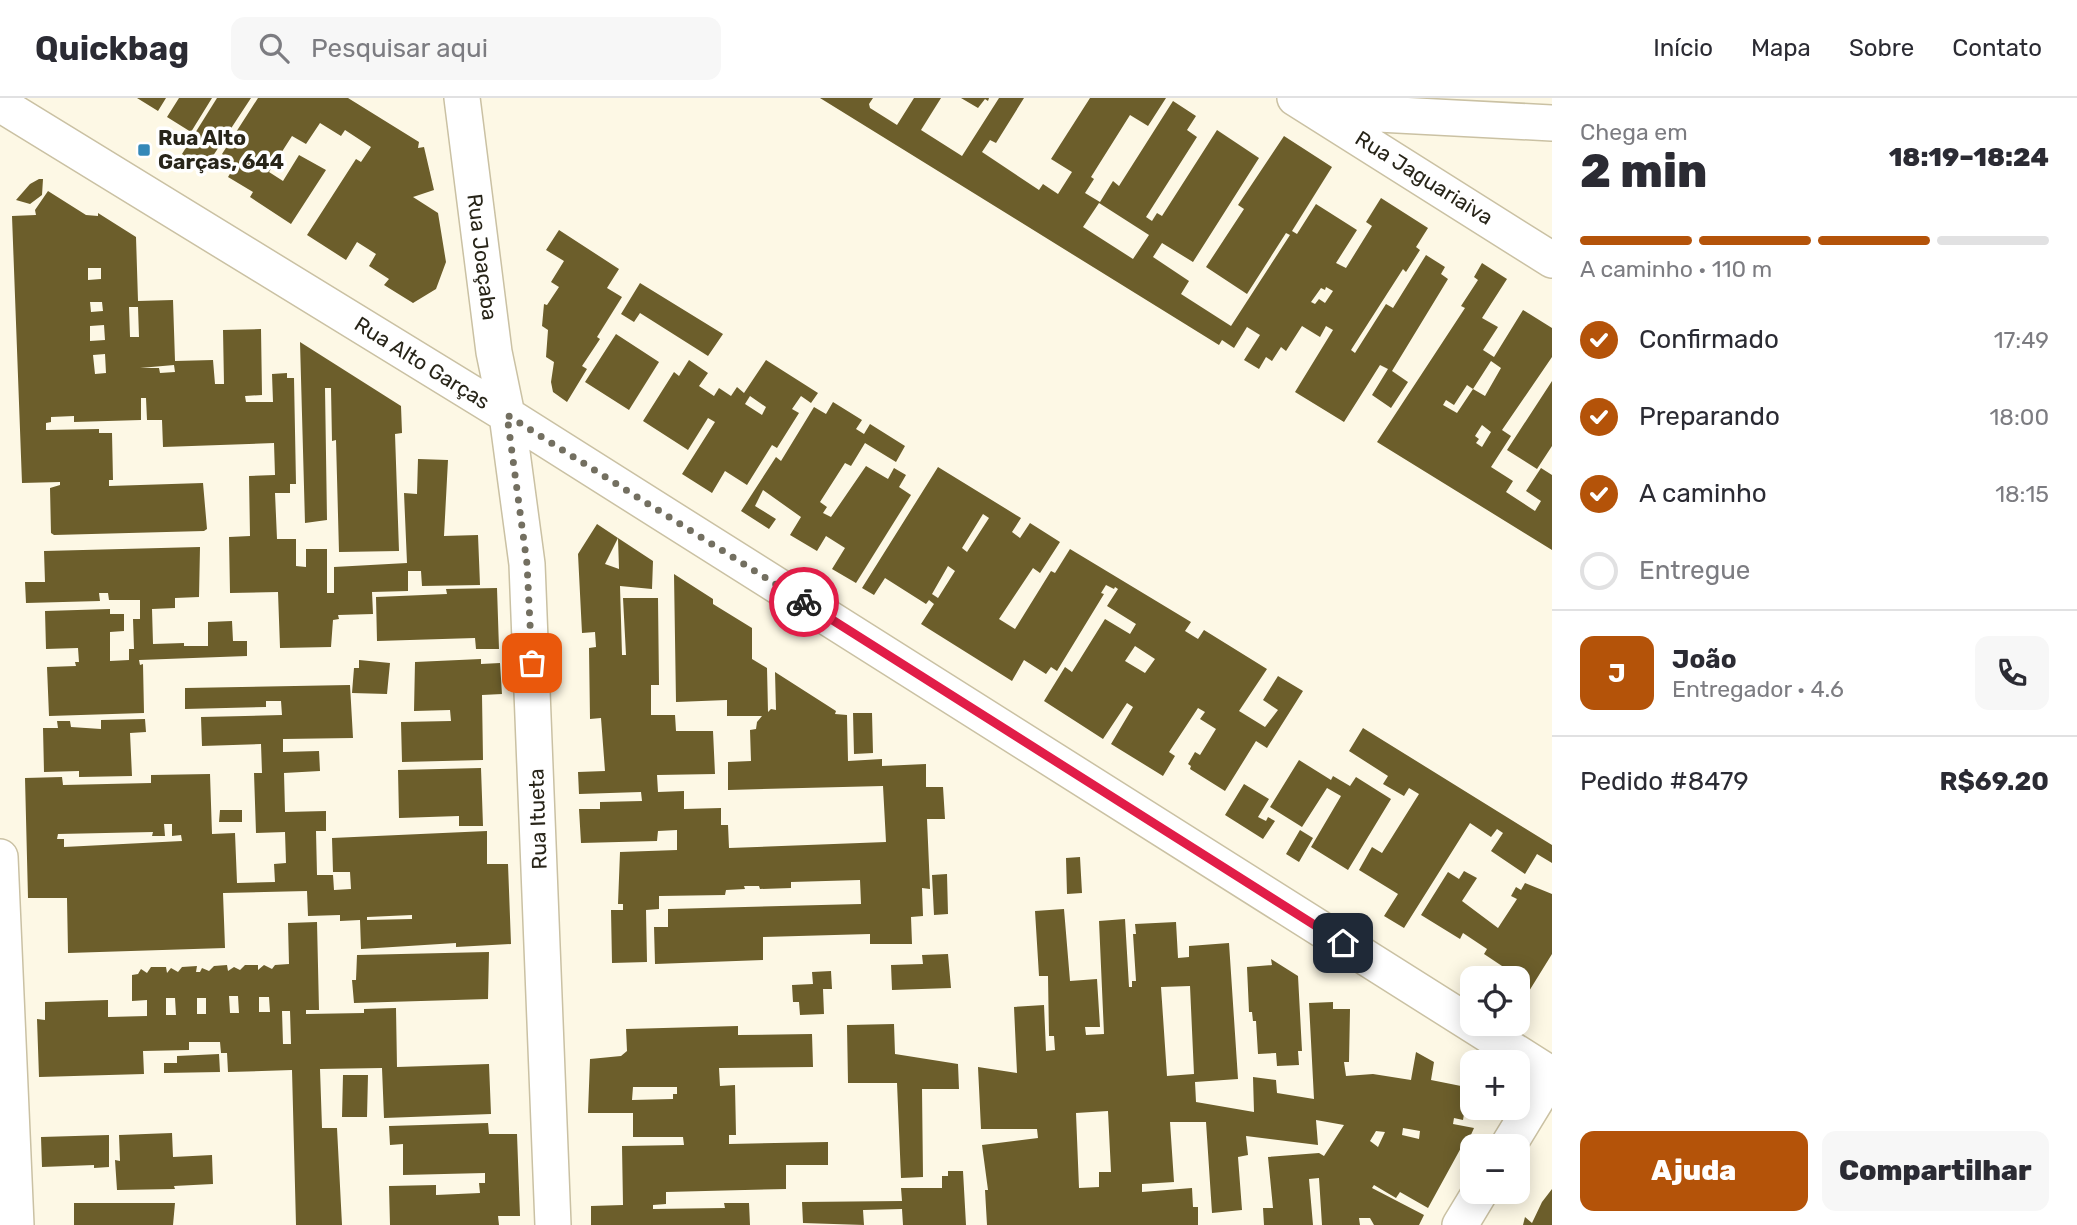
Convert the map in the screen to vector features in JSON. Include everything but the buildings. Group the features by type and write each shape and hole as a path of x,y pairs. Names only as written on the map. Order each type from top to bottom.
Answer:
{"street":[{"name":"Rua Joaçaba","path":"462,98 494,352 507,415"},
{"name":"Rua Alto Garças","path":"0,104 507,415 1552,1075"},
{"path":"1306,105 1552,123"},
{"name":"Rua Jaguariaiva","path":"1306,105 1552,260"},
{"name":"Rua Itueta","path":"507,415 527,564 553,1225"},
{"path":"0,857 16,1225"},
{"path":"1515,1134 1552,1075"},
{"path":"1460,1225 1473,1204"}],"way so far":[{"path":"532,663 527,564 507,415 804,602"}],"place":[{"name":"Rua Alto Garças, 644","path":"144,150"}],"route":[{"path":"804,602 1343,943"}]}
